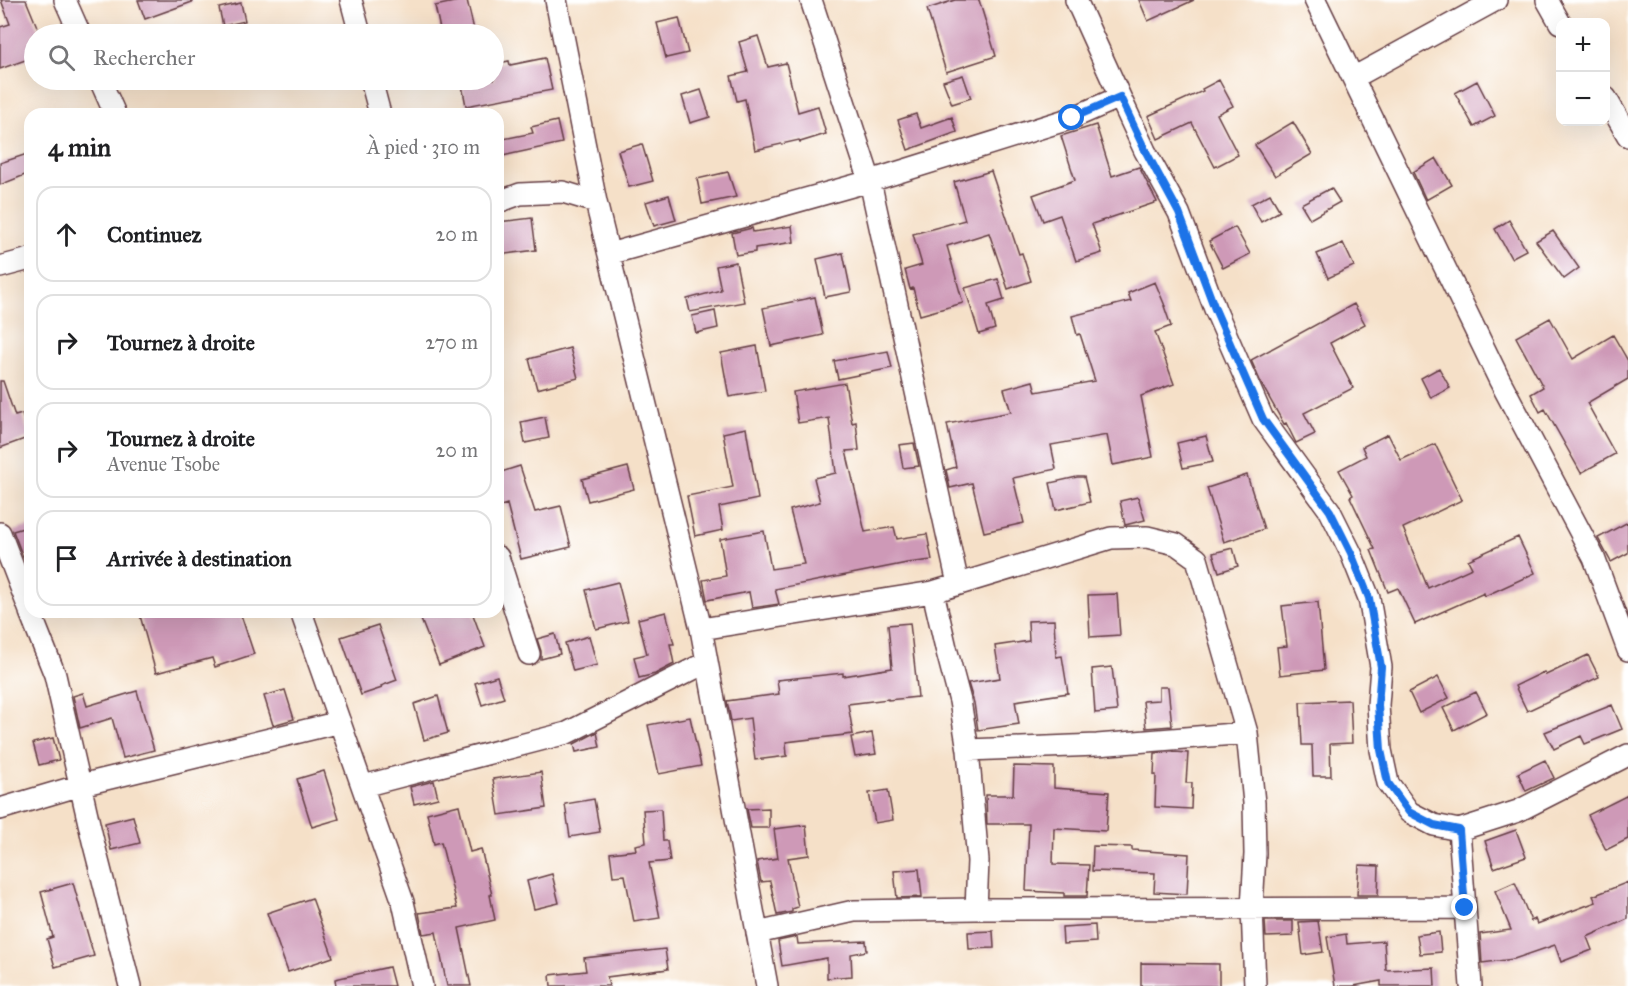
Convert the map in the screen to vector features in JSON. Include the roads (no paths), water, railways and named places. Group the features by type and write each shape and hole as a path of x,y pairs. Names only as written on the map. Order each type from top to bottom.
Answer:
{"street":[{"path":"65,0 76,24"},
{"path":"351,0 357,24"},
{"path":"556,0 596,202 701,629 767,986"},
{"path":"811,0 870,181 958,584"},
{"path":"1076,0 1145,150 1179,213 1215,309 1263,419 1330,511 1351,553 1369,598 1381,667 1378,705 1380,739 1388,783 1409,812 1434,825 1459,830 1518,811 1628,755"},
{"path":"1315,0 1499,379 1594,558 1628,650"},
{"path":"1353,78 1496,0"},
{"path":"1547,0 1557,18"},
{"path":"104,90 112,108"},
{"path":"374,90 378,108"},
{"path":"609,254 870,181 1072,118 1120,97"},
{"path":"1610,106 1628,136"},
{"path":"504,200 520,194 563,192 596,202"},
{"path":"0,267 24,261"},
{"path":"0,533 24,595"},
{"path":"701,629 933,592 1111,538 1147,537 1176,544 1197,560 1247,733 1254,803 1255,854 1252,908 1255,986"},
{"path":"504,576 529,654"},
{"path":"933,592 960,701 968,750 978,861 976,909"},
{"path":"33,618 55,675 93,842 130,986"},
{"path":"303,618 403,902 422,986"},
{"path":"363,786 567,733 707,662"},
{"path":"0,809 81,785 340,722"},
{"path":"968,750 1097,745 1247,733"},
{"path":"1459,830 1471,986"},
{"path":"757,933 854,911 1465,908"}]}
